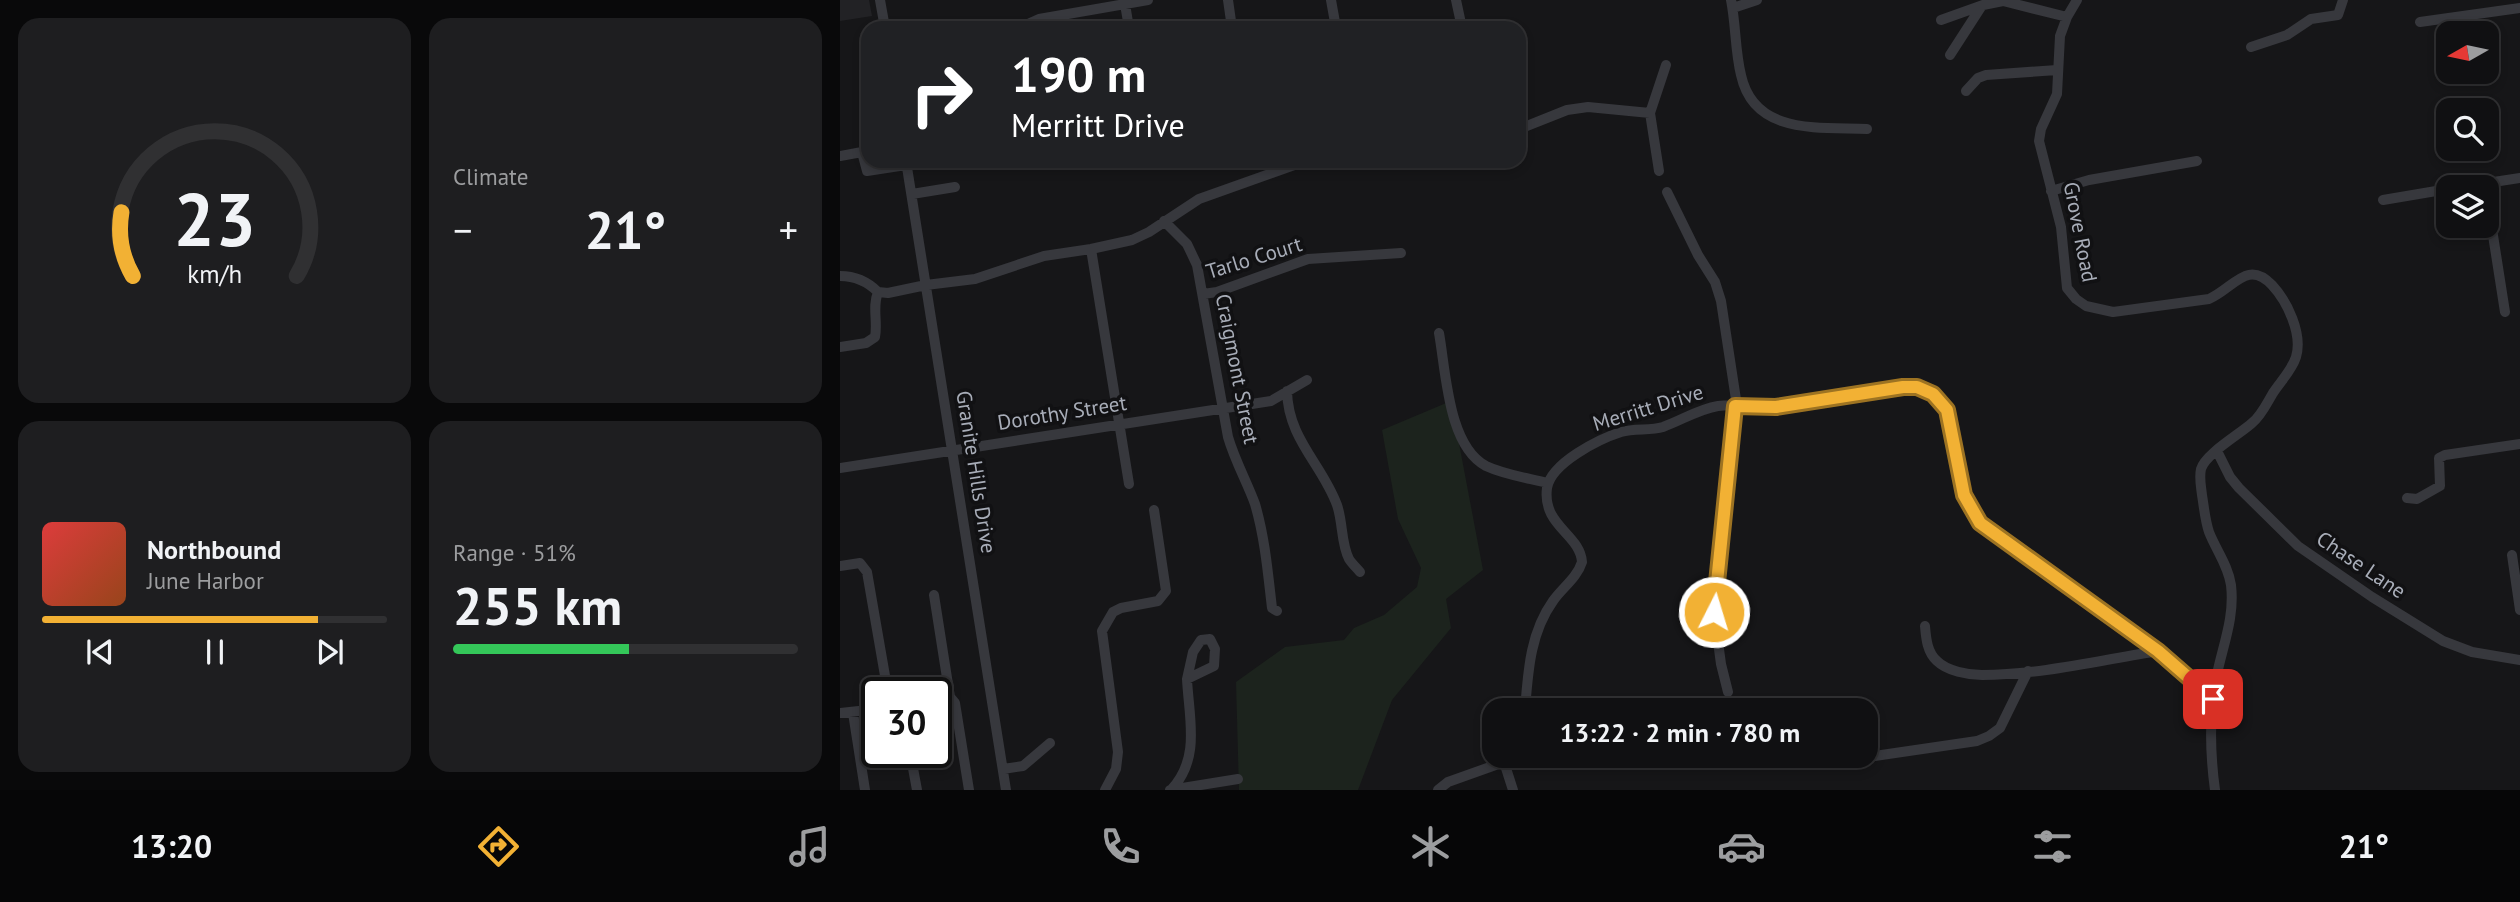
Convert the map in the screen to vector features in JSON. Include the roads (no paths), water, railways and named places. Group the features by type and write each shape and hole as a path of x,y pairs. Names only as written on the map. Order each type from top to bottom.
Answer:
{"street":[{"path":"880,0 884,21"},
{"path":"1034,21 1148,0"},
{"path":"1228,0 1231,21"},
{"path":"1331,0 1335,21"},
{"path":"1456,0 1460,21"},
{"path":"1757,0 1732,4 1741,76 1748,98 1760,111 1781,123 1867,129"},
{"name":"Grove Road","path":"2077,0 2060,36 2057,94 2041,129 2039,141 2061,227 2067,288 2086,306 2113,312 2209,299 2254,272 2263,276 2277,291 2290,313 2299,344 2295,360 2256,420 2202,466 2200,483 2206,521 2231,584 2232,612 2213,699 2211,759 2215,790"},
{"path":"2251,47 2287,35 2311,19 2338,15 2343,0"},
{"path":"1941,20 2003,1 2067,17"},
{"path":"1125,4 1128,21"},
{"path":"1950,55 1983,5"},
{"path":"2420,22 2520,8"},
{"path":"1660,171 1650,113 1666,65"},
{"path":"1966,91 1978,78 1986,75 2057,70"},
{"path":"1526,126 1567,110 1588,107 1650,113"},
{"path":"840,156 861,152"},
{"path":"2050,191 2089,180 2197,161"},
{"path":"866,168 867,171 882,168"},
{"name":"Granite Hills Drive","path":"907,168 1006,790"},
{"path":"840,276 851,276 870,285 877,292 888,293 975,279 1044,256 1132,240 1199,199 1286,168"},
{"path":"2499,182 2520,178"},
{"path":"912,194 955,187"},
{"path":"2383,200 2436,191"},
{"path":"1667,192 1698,255 1715,282 1721,301 1736,406 1714,612 1728,692"},
{"name":"Craigmont Street","path":"1164,221 1193,254 1234,458 1254,502 1272,608 1277,611"},
{"path":"2493,238 2504,312"},
{"path":"1091,249 1129,484"},
{"name":"Tarlo Court","path":"1203,294 1217,292 1308,259 1401,253"},
{"path":"840,347 866,343 875,337 877,292"},
{"path":"1439,333 1455,425 1464,446 1483,464 1548,484 1547,498 1551,516 1580,551 1580,569 1553,601 1538,626 1528,672 1526,698"},
{"name":"Dorothy Street","path":"840,468 1271,401 1307,380"},
{"name":"Merritt Drive","path":"1548,484 1558,468 1576,455 1622,432 1661,428 1709,408 1776,407 1917,387 1933,394 1947,410 1964,495 1980,523 2158,651 2213,699"},
{"path":"1287,391 1287,406 1293,424 1305,452 1318,467 1331,490 1338,508 1349,559 1360,572"},
{"path":"2407,498 2417,499 2440,486 2439,458 2445,454 2520,444"},
{"name":"Chase Lane","path":"2217,451 2230,477 2239,488 2298,546 2319,561 2444,641 2472,652 2520,660"},
{"path":"1105,790 1116,769 1118,752 1102,631 1114,612 1121,608 1158,601 1166,591 1154,510"},
{"path":"2512,555 2520,610"},
{"path":"840,566 860,563 867,572 885,677"},
{"path":"934,595 947,677"},
{"path":"1925,626 1931,653 1945,667 1982,675 2028,671 2158,651"},
{"path":"1878,756 1977,741 1989,736 2000,728 2028,671"},
{"path":"1170,790 1186,769 1191,752 1187,679"},
{"path":"952,699 955,703 969,790"},
{"path":"840,713 861,712"},
{"path":"853,713 865,790"},
{"path":"1003,769 1023,766 1049,743"},
{"path":"913,768 917,790"},
{"path":"1438,790 1448,782 1484,768"},
{"path":"1509,768 1513,790"},
{"path":"1170,790 1238,779"}]}
